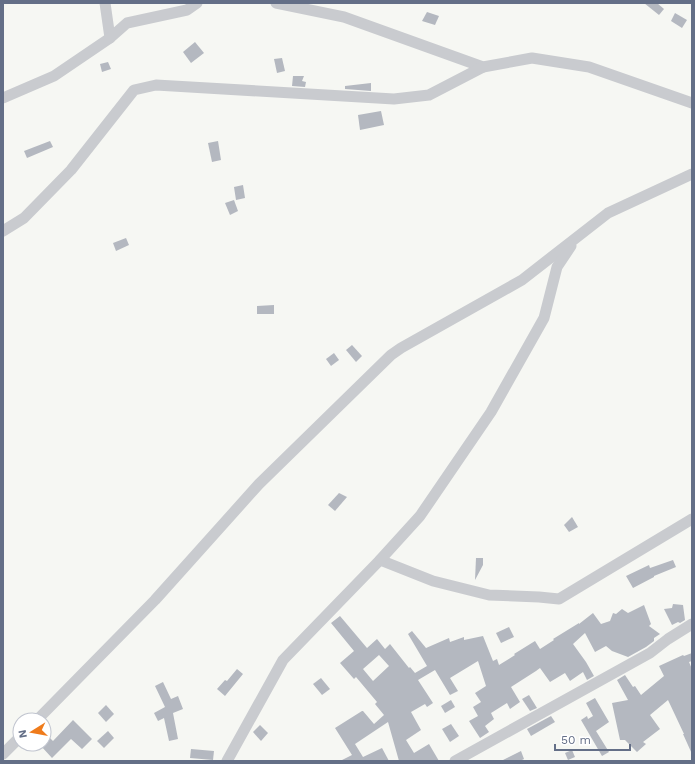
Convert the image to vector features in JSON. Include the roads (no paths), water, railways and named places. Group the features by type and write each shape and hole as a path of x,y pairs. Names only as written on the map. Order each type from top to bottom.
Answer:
{"street":[{"path":"105,3 110,38"},
{"path":"3,98 54,76 110,38 127,24 187,10 197,3"},
{"path":"278,3 344,17 483,67"},
{"path":"3,231 24,218 71,170 134,90 156,85 394,99 429,95 483,67 532,58 589,67 692,103"},
{"path":"45,712 155,600 259,484 391,355 522,280 608,213 692,174"},
{"path":"226,761 283,660 380,560 420,516 491,412 544,318 557,267 577,237"},
{"path":"380,560 433,581 489,595 559,599 692,519"},
{"path":"455,761 650,653 668,639 692,624"},
{"path":"3,754 12,745"}]}
